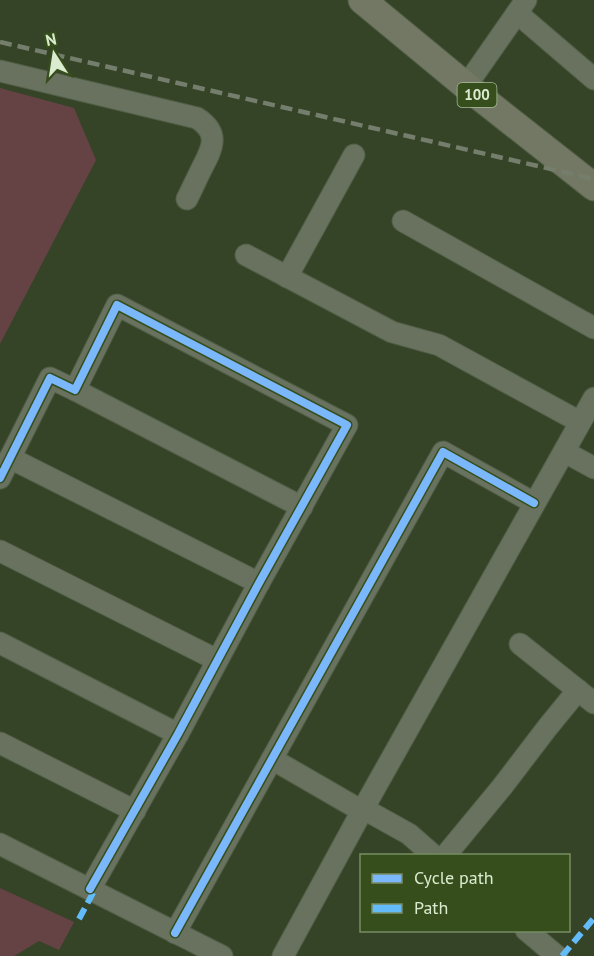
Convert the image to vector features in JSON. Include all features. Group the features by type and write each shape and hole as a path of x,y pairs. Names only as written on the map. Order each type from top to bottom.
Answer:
{"main road":[{"name":"100","path":"376,4 466,86 594,187"}],"street":[{"path":"466,86 521,7 594,79"},
{"path":"0,71 197,118 207,124 213,141 211,151 187,199"},
{"path":"287,277 354,155"},
{"path":"403,221 594,328"},
{"path":"246,255 392,332 439,345 580,422"},
{"path":"75,390 117,305 347,425 178,734 90,889"},
{"path":"0,478 50,378 302,507"},
{"path":"283,956 594,398"},
{"path":"175,933 443,452 534,503"},
{"path":"565,452 594,468"},
{"path":"10,458 259,583"},
{"path":"0,551 217,660"},
{"path":"0,643 178,734"},
{"path":"446,854 502,787 547,728 586,697 520,644"},
{"path":"0,743 135,811"},
{"path":"272,759 409,834 433,854"},
{"path":"0,844 222,956"},
{"path":"528,932 556,956"}],"shaded area":[{"path":"0,88 74,108 96,160 0,344"},
{"path":"0,888 74,922 59,950 39,941 14,956 0,956"}],"railway":[{"path":"0,42 594,179"}],"marked path":[{"path":"79,919 94,891"},
{"path":"562,956 594,918"}],"cycle path":[{"path":"0,478 50,378 75,390 117,305 347,425 178,734 90,889"},
{"path":"175,933 443,452 534,503"}]}
